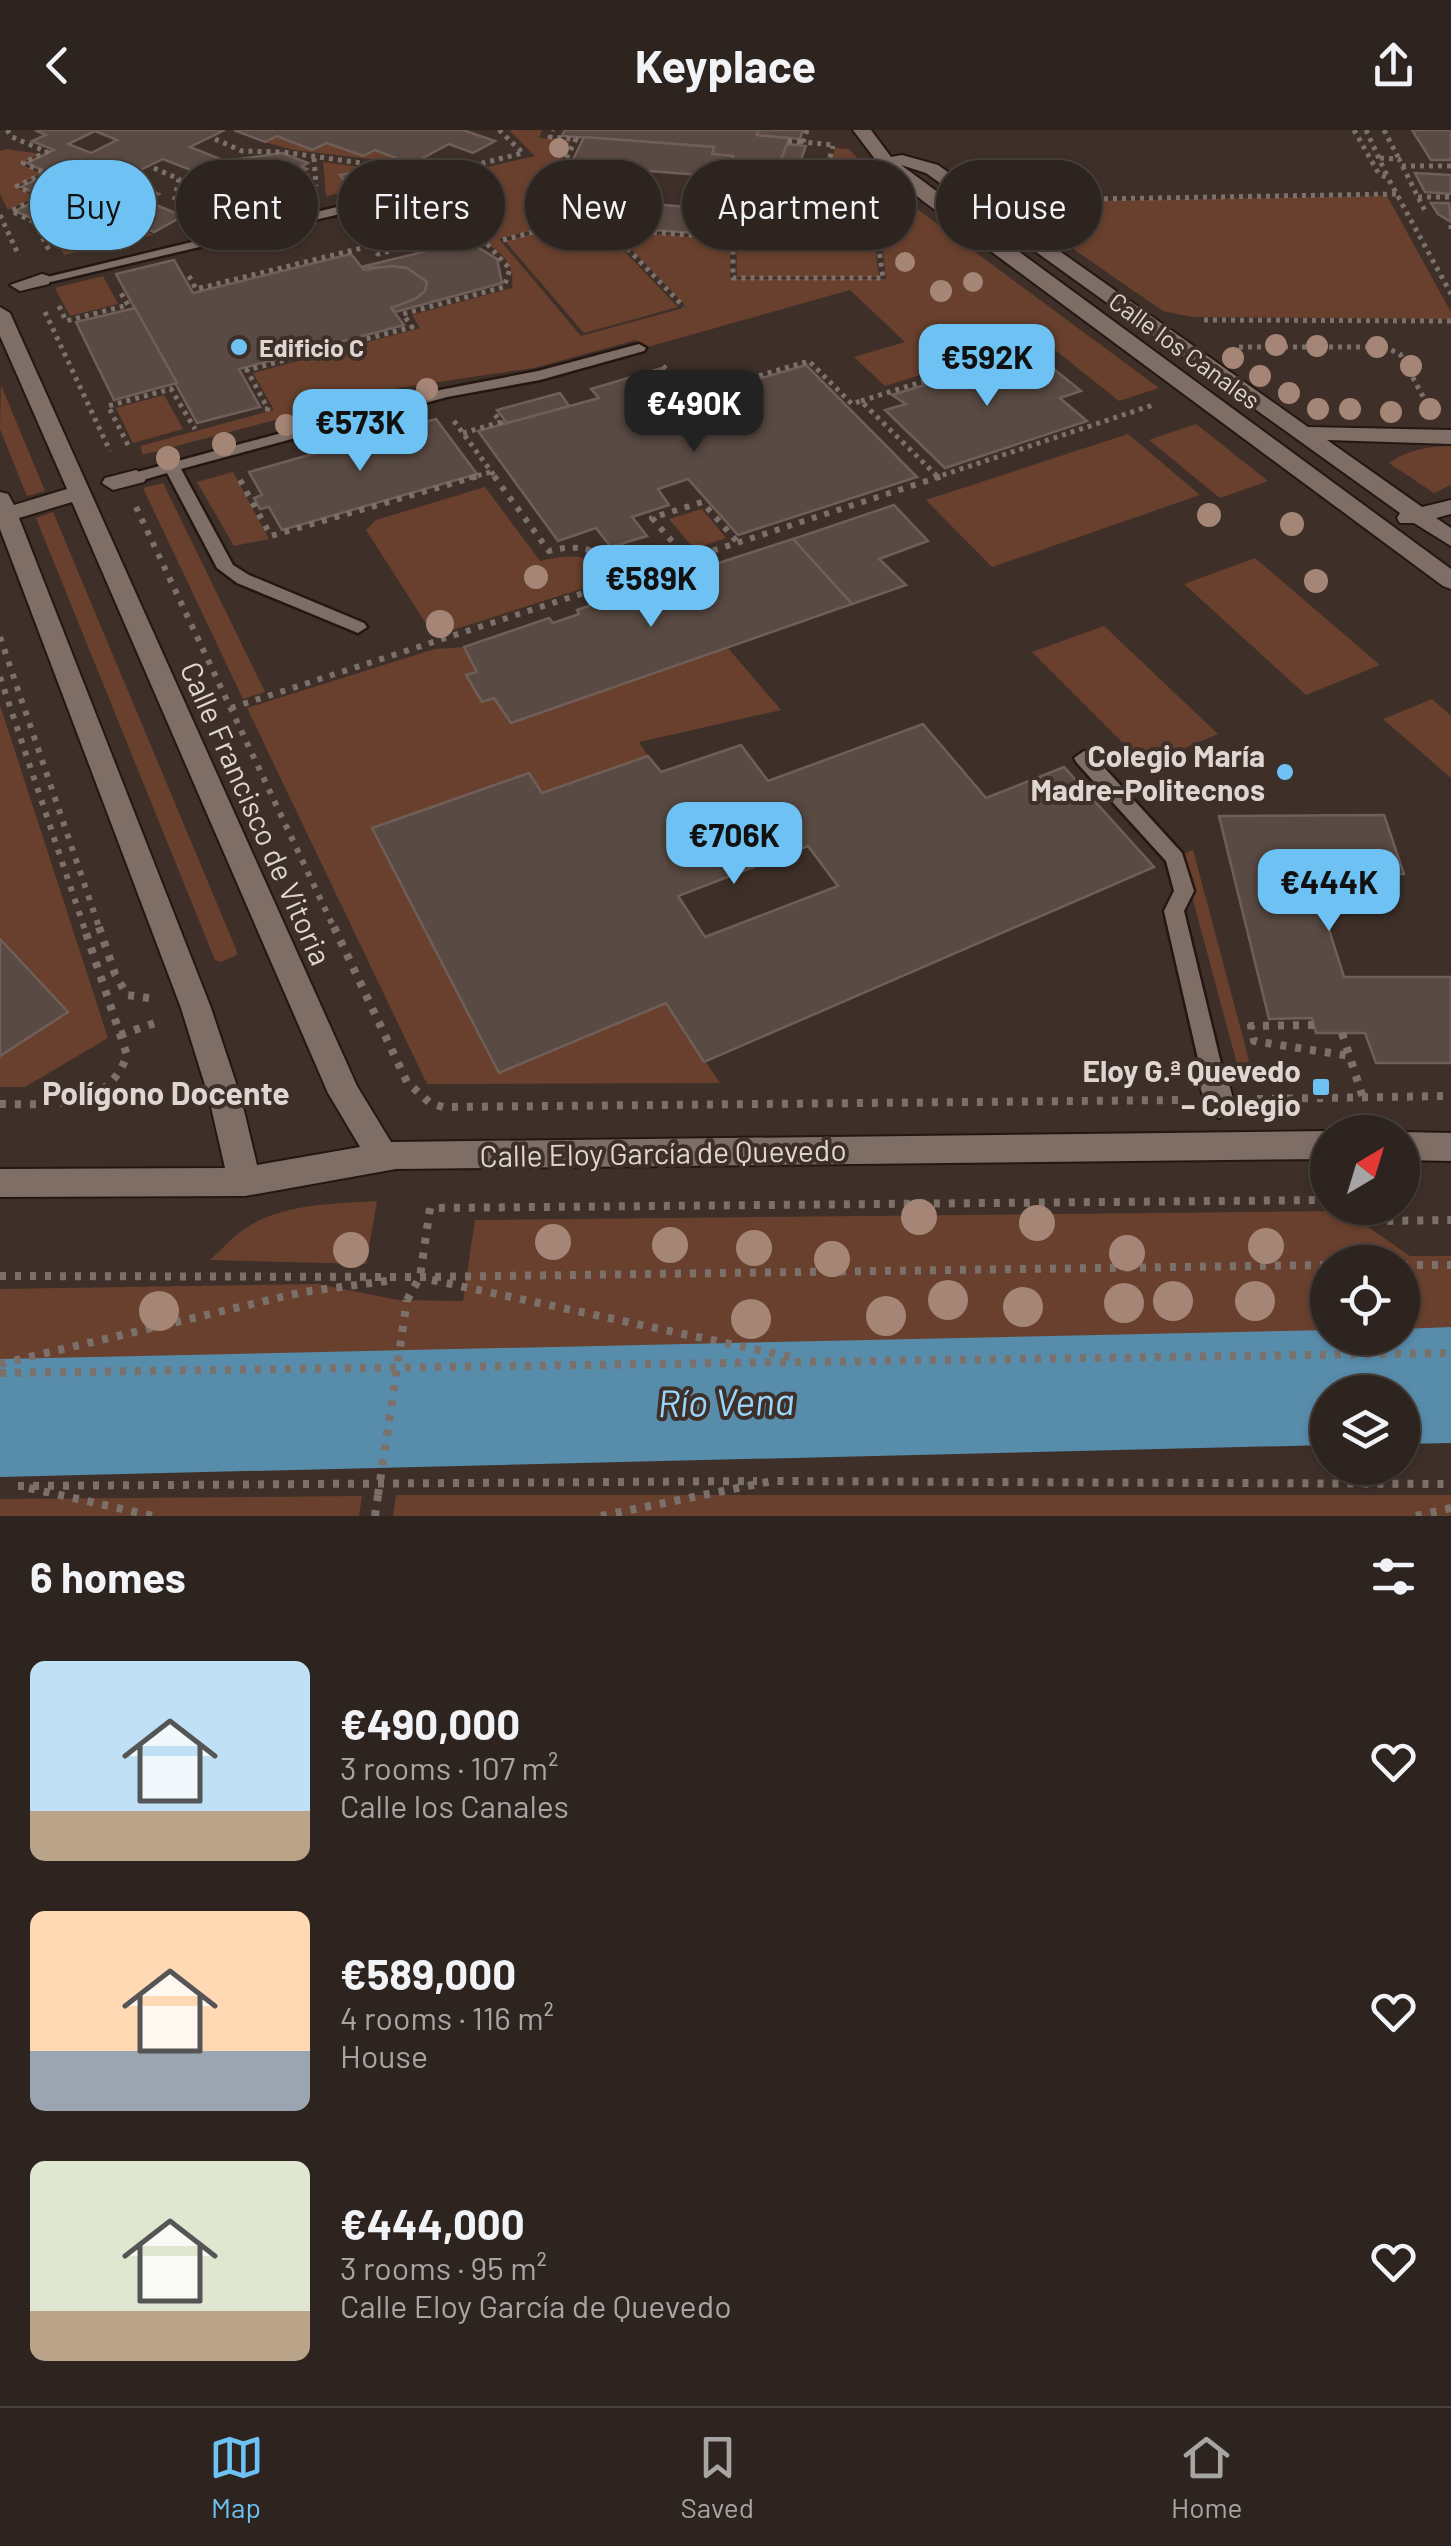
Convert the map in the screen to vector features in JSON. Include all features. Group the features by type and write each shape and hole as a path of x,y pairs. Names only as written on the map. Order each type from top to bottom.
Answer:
{"street":[{"name":"Calle los Canales","path":"862,130 885,160"},
{"name":"Calle los Canales","path":"916,163 958,189 1451,539"},
{"name":"Calle los Canales","path":"916,185 1451,581"},
{"name":"Calle Francisco de Vitoria","path":"0,313 344,1094 382,1156"},
{"path":"1134,347 1167,336"},
{"path":"1301,433 1451,438"},
{"path":"1415,437 1372,449 1346,465 1338,474 1346,503 1388,517 1420,517 1451,508"},
{"path":"82,492 3,506 188,988 226,1098 245,1182"},
{"name":"Calle Eloy García de Quevedo","path":"0,1183 245,1182 382,1156 1310,1146"},
{"path":"1420,1146 1451,1147"}],"lane":[{"path":"31,283 338,210"},
{"path":"124,480 445,393 540,375 640,348"},
{"path":"172,467 226,568 242,580 358,627"},
{"path":"1084,758 1174,858 1184,891 1174,911 1217,1094"}],"path":[{"path":"6,130 12,137 46,152 31,160"},
{"path":"495,160 523,153 499,130"},
{"path":"554,130 550,137 576,139 565,160"},
{"path":"803,142 807,130"},
{"path":"1354,130 1379,174 1388,178"},
{"path":"1366,130 1451,294"},
{"path":"1384,130 1425,211"},
{"path":"0,140 12,137"},
{"path":"214,140 242,150 338,160"},
{"path":"788,141 825,144"},
{"path":"830,160 834,145"},
{"path":"1380,158 1399,158"},
{"path":"1402,166 1451,166"},
{"path":"30,180 17,186 30,192"},
{"path":"1102,197 1396,194"},
{"path":"1418,197 1451,198"},
{"path":"30,202 11,211 30,220"},
{"path":"0,215 407,1082 430,1104 442,1107 1217,1094 1451,1096"},
{"path":"249,414 268,408 246,370 412,327 403,314 504,286 510,270 492,250"},
{"path":"629,250 684,307"},
{"path":"733,250 733,278 884,278 879,250"},
{"path":"1194,320 1451,322"},
{"path":"1260,346 1392,350 1400,354 1434,417"},
{"path":"650,369 666,365 689,390 704,392 809,361 852,404 1032,348"},
{"path":"144,442 128,447 108,406 171,390 192,430 211,424"},
{"path":"861,401 939,478"},
{"path":"231,708 634,580 1155,404"},
{"path":"463,433 501,422 490,408"},
{"path":"448,414 550,551 577,543 592,545 634,580"},
{"path":"237,473 270,536 491,472"},
{"path":"689,561 652,518 702,502 739,544"},
{"path":"0,637 114,974 126,995 141,998 188,988"},
{"path":"0,677 127,1056 125,1069 94,1098 70,1103 0,1104"},
{"path":"1314,1025 1251,1026 1254,1041 1350,1056"},
{"path":"1342,1033 1363,1098"},
{"path":"375,1516 407,1300 420,1277 430,1208 1310,1200"},
{"path":"1420,1220 1451,1220"},
{"path":"1420,1265 1451,1265"},
{"path":"0,1276 420,1277 1310,1266"},
{"path":"0,1364 303,1292 420,1277 803,1359"},
{"path":"0,1373 1451,1353"},
{"path":"600,1516 772,1481"},
{"path":"153,1516 18,1486 772,1481 1451,1484"},
{"path":"1416,1516 1451,1508"}],"shaded area":[{"path":"509,130 542,130 539,138 571,140 561,160 525,160 525,232 505,237 505,163 535,156"},
{"path":"277,136 312,150 327,143 363,156 375,150 401,160 293,150 265,142"},
{"path":"835,148 849,149 859,160 832,160"},
{"path":"0,151 40,154 20,164 30,169 30,180 15,187 30,194 30,200 8,210 0,194"},
{"path":"323,162 338,164 338,193 326,196"},
{"path":"1387,196 1451,312 1451,319 1192,317 1163,311 1075,250 1102,250 1102,201"},
{"path":"916,208 936,223 936,250 973,250 1159,388 1119,401 1040,338 885,386 854,357 905,342 850,290 644,348 636,340 534,368 397,388 143,455 140,446 274,410 253,373 420,328 412,315 512,288 507,261 496,250 505,250 505,246 581,336 687,307 632,250 662,250 662,235 682,236 682,250 730,250 730,279 886,279 883,250 916,250"},
{"path":"525,236 525,250 623,250 678,307 584,333 505,241"},
{"path":"61,250 86,250 64,255"},
{"path":"736,250 876,250 879,277 737,277"},
{"path":"103,276 118,304 70,316 55,288"},
{"path":"1,385 45,491 27,496 0,429"},
{"path":"685,392 704,395 717,410 677,422 658,400"},
{"path":"164,395 183,429 133,443 116,408"},
{"path":"1196,424 1268,481 1220,498 1149,440"},
{"path":"1128,434 1200,495 992,567 926,500"},
{"path":"1451,446 1451,485 1434,493 1389,463 1418,450"},
{"path":"233,472 269,539 234,546 197,482"},
{"path":"163,483 265,692 243,699 143,488"},
{"path":"485,487 540,561 579,557 596,564 612,579 434,636 366,530 376,520"},
{"path":"702,509 726,538 694,549 669,519"},
{"path":"53,512 236,949 237,955 221,962 215,960 36,518"},
{"path":"1255,558 1380,665 1306,695 1184,584"},
{"path":"1104,626 1218,734 1145,765 1032,652"},
{"path":"464,647 477,672 466,676 483,702 727,647 781,710 639,742 648,756 542,793 529,773 372,828 498,1073 666,1003 720,1083 427,1084 247,708 435,649"},
{"path":"1432,699 1451,716 1451,778 1383,719"},
{"path":"0,705 108,1038 25,1087 0,1087 0,1056 68,1011 0,939"},
{"path":"1193,850 1252,1075 1240,1075 1181,855"},
{"path":"377,1201 366,1264 210,1260 241,1231 276,1214 310,1206"},
{"path":"1310,1211 1310,1225 1365,1225 1394,1245 1310,1245 1310,1348 162,1369 114,1386 0,1402 0,1289 317,1284 398,1300 463,1301 475,1220"},
{"path":"1420,1256 1451,1256 1451,1345 1420,1346"},
{"path":"396,1495 1451,1495 1451,1516 393,1516"},
{"path":"362,1496 359,1516 0,1516 0,1499"}],"building":[{"path":"35,130 225,130 190,147 222,160 176,160 176,164 163,159 156,162 33,160 54,150 32,141 46,135","holes":["95,131 117,140 91,153 68,144"]},
{"path":"234,130 463,130 495,141 473,153 449,144 419,160 401,160 375,150 363,156 327,143 312,150 277,136 265,142"},
{"path":"565,130 759,130 757,135 789,138 782,160 732,160 733,156 712,154 714,147 562,136"},
{"path":"759,130 803,130 800,139 757,135"},
{"path":"1412,130 1451,130 1451,160 1431,160"},
{"path":"584,137 714,147 712,154 733,156 732,160 682,160 682,174 662,172 662,160 573,160"},
{"path":"787,144 806,146 801,160 781,160"},
{"path":"282,153 300,160 232,160"},
{"path":"1415,173 1451,175 1451,194 1425,192"},
{"path":"1431,203 1449,203 1451,222 1438,214"},
{"path":"30,204 30,218 15,211"},
{"path":"156,205 176,213 176,220 156,231"},
{"path":"662,205 682,206 682,232 662,231"},
{"path":"431,250 482,250 497,259 502,283 395,312 391,308 415,299 425,291 427,282 407,268 361,267"},
{"name":"Edificio C","path":"351,254 364,270 407,268 427,282 425,291 415,299 391,308 404,325 239,369 260,407 197,423 116,274 174,260 193,293"},
{"path":"135,308 177,383 114,400 76,322"},
{"path":"1033,352 1081,391 1060,398 1087,421 945,468 885,410 906,404 892,395"},
{"path":"806,365 917,477 738,535 688,479 658,489 669,505 632,517 647,536 611,547 596,528 558,541 478,431 599,398 591,389 662,368 685,392 658,400 677,422 717,410 704,395"},
{"path":"560,393 569,406 507,423 497,410"},
{"path":"436,419 477,474 282,530 269,507 260,509 254,498 262,495 249,472"},
{"path":"894,505 928,541 879,559 906,585 852,604 793,539"},
{"path":"793,539 852,604 511,723 494,698 482,702 466,675 477,672 464,647 549,618 553,623 634,590 638,595 661,588 656,583"},
{"path":"923,724 986,798 1064,767 1154,867 704,1062 666,1003 499,1073 372,828 529,773 542,793 648,756 661,772 741,745 768,781","holes":["808,846 838,886 705,937 678,896"]},
{"path":"1384,815 1404,874 1312,875 1344,977 1451,977 1451,1063 1376,1063 1365,1033 1316,1033 1312,1018 1269,1019 1219,816"},
{"path":"0,939 68,1012 0,1056"}],"waterway":[{"name":"Río Vena","path":"0,1418 1451,1385"}],"place":[{"name":"Edificio C","path":"239,347"},
{"name":"Colegio María Madre-Politecnos","path":"1285,772"},
{"name":"Eloy G.ª Quevedo – Colegio","path":"1321,1087"}],"district":[{"name":"Polígono Docente","path":"166,1092"}]}
